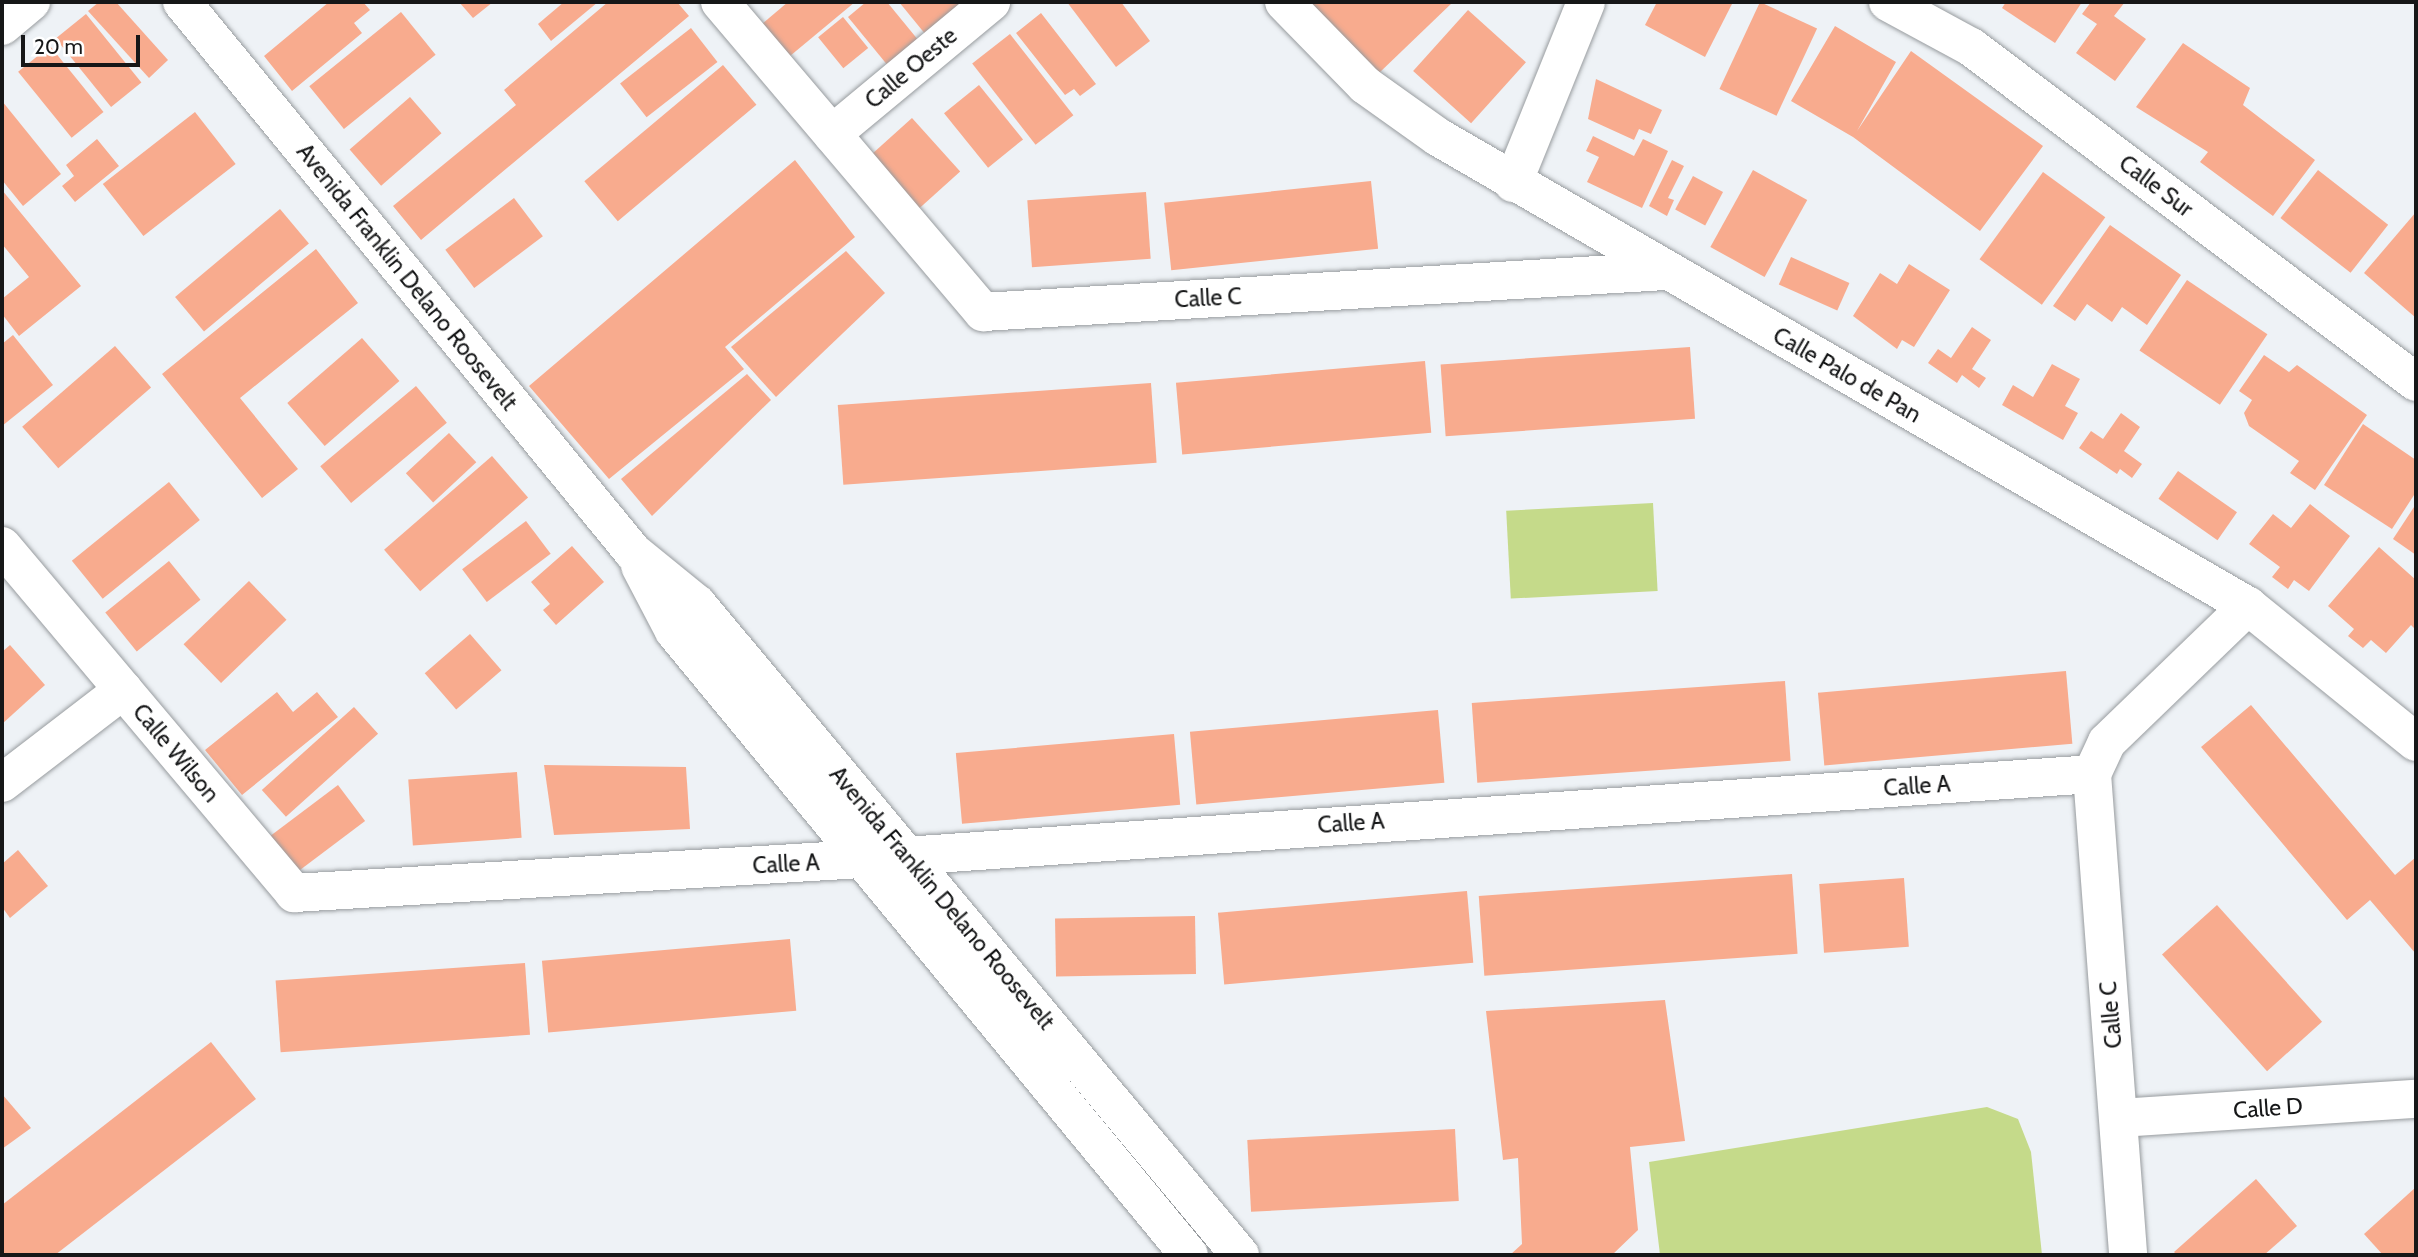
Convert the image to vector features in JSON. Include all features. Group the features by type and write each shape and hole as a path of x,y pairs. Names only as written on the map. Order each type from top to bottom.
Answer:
{"street":[{"path":"2,26 31,2"},
{"name":"Avenida Franklin Delano Roosevelt","path":"182,2 633,552 697,604 1240,1255"},
{"path":"720,2 832,134"},
{"name":"Calle Oeste","path":"832,134 990,2"},
{"name":"Calle Palo de Pan","path":"1284,2 1365,85 1513,183 2248,606 2416,742"},
{"path":"1513,183 1586,2"},
{"name":"Calle Sur","path":"1888,2 1971,47 2416,382"},
{"name":"Calle C","path":"832,134 983,312 1666,271"},
{"name":"Calle Wilson","path":"2,547 294,893 380,888"},
{"name":"Avenida Franklin Delano Roosevelt","path":"633,552 674,631 1189,1255"},
{"path":"2092,774 2108,742 2248,606"},
{"path":"2,783 123,690"},
{"name":"Calle C","path":"2092,774 2129,1255"},
{"name":"Calle A","path":"380,888 862,859 905,853 2092,774"},
{"name":"Calle D","path":"2119,1118 2416,1099"}],"green space":[{"path":"1653,503 1658,591 1511,599 1506,511"},
{"path":"1987,1107 2018,1119 2031,1152 2042,1255 1660,1255 1649,1162"}],"building":[{"path":"99,2 116,2 168,60 149,78 88,11"},
{"path":"329,2 363,2 370,10 354,23 362,33 292,91 264,56"},
{"path":"459,2 493,2 473,18"},
{"path":"564,2 598,2 551,41 538,24"},
{"path":"608,2 677,2 689,16 421,240 393,206 516,105 504,90"},
{"path":"788,2 855,2 790,56 762,24"},
{"path":"866,2 887,2 919,41 889,67 848,17"},
{"path":"899,2 962,2 926,35"},
{"path":"1067,2 1121,2 1150,41 1116,67"},
{"path":"1309,2 1453,2 1378,74"},
{"path":"1657,2 1733,2 1705,57 1645,25"},
{"path":"1760,2 1817,29 1777,116 1719,89"},
{"path":"2006,2 2082,2 2055,43 2002,8"},
{"path":"2091,2 2125,2 2114,16 2146,39 2115,81 2076,53 2097,24 2082,14"},
{"path":"1468,10 1526,62 1471,123 1413,71"},
{"path":"401,12 436,55 344,129 309,86"},
{"path":"1041,13 1096,84 1080,96 1074,89 1065,95 1016,33"},
{"path":"86,14 141,82 111,107 56,39"},
{"path":"843,17 868,48 843,68 818,37"},
{"path":"1835,26 1896,62 1857,131 1911,51 2043,146 1980,231 1853,137 1791,101"},
{"path":"691,28 717,62 647,117 620,83"},
{"path":"1010,34 1073,115 1036,145 972,64"},
{"path":"2183,43 2250,88 2243,105 2315,160 2273,216 2200,162 2208,152 2136,107"},
{"path":"50,46 103,112 72,138 18,72"},
{"path":"723,65 756,105 618,221 584,181"},
{"path":"1596,79 1662,110 1651,134 1639,129 1634,140 1588,119"},
{"path":"979,85 1023,139 988,168 944,113"},
{"path":"410,97 441,133 381,186 350,149"},
{"path":"2,101 61,174 23,206 2,180"},
{"path":"195,112 236,164 143,236 103,184"},
{"path":"912,118 960,172 914,213 866,159"},
{"path":"1593,136 1634,156 1643,139 1668,151 1642,208 1587,182 1599,157 1586,151"},
{"path":"97,139 119,166 75,202 62,186 74,176 66,165"},
{"path":"795,160 855,237 725,347 744,369 609,479 529,386"},
{"path":"1672,160 1684,166 1668,198 1674,200 1667,216 1649,206"},
{"path":"1753,170 1807,200 1765,277 1710,247"},
{"path":"2318,170 2388,225 2351,273 2280,218"},
{"path":"2043,172 2105,217 2042,305 1980,259"},
{"path":"1693,176 1723,192 1705,226 1675,210"},
{"path":"1371,181 1378,249 1171,270 1164,203"},
{"path":"2,190 81,286 19,336 2,314 2,299 29,277 2,244"},
{"path":"1146,192 1151,259 1032,267 1027,200"},
{"path":"514,198 543,236 474,288 445,250"},
{"path":"280,209 309,243 204,332 175,297"},
{"path":"2416,212 2416,318 2364,273"},
{"path":"2110,225 2181,275 2147,325 2122,307 2112,322 2087,304 2075,321 2053,306"},
{"path":"316,249 358,303 240,398 298,469 262,498 162,374"},
{"path":"846,251 885,293 776,397 731,347"},
{"path":"1791,257 1849,283 1837,310 1779,284"},
{"path":"1909,264 1950,290 1914,347 1902,340 1897,349 1853,316 1880,273 1897,284"},
{"path":"2187,280 2267,334 2220,405 2139,350"},
{"path":"1972,327 1991,340 1972,369 1986,378 1979,388 1962,375 1957,383 1928,363 1938,349 1951,358"},
{"path":"13,335 53,385 2,426 2,344"},
{"path":"362,338 399,381 325,446 287,403"},
{"path":"115,346 151,388 58,468 22,427"},
{"path":"1690,347 1695,419 1446,436 1441,364"},
{"path":"2264,355 2289,372 2297,365 2367,415 2315,490 2290,473 2299,461 2249,426 2244,413 2252,400 2239,391"},
{"path":"1425,361 1431,433 1182,455 1176,383"},
{"path":"2052,364 2080,379 2065,406 2078,413 2063,440 2002,405 2013,385 2033,397"},
{"path":"747,374 771,400 652,516 621,479"},
{"path":"1151,383 1157,463 843,485 838,405"},
{"path":"416,386 447,423 351,503 320,466"},
{"path":"2121,413 2140,427 2124,451 2142,464 2132,478 2120,469 2117,474 2079,448 2091,431 2103,439"},
{"path":"2363,424 2416,460 2416,492 2392,529 2324,485"},
{"path":"449,433 476,462 433,502 406,473"},
{"path":"492,456 528,498 420,591 384,550"},
{"path":"2178,471 2237,512 2217,540 2158,499"},
{"path":"169,482 200,520 103,599 72,561"},
{"path":"2310,504 2350,536 2309,591 2294,580 2288,589 2272,577 2280,567 2249,544 2273,514 2291,528"},
{"path":"2416,504 2416,555 2393,539"},
{"path":"526,521 551,554 487,602 462,569"},
{"path":"572,546 604,582 556,625 543,610 550,604 531,582"},
{"path":"2379,547 2416,580 2416,630 2411,625 2386,653 2371,640 2363,648 2348,636 2354,629 2328,606"},
{"path":"169,561 200,600 137,651 105,613"},
{"path":"249,581 287,620 221,683 184,644"},
{"path":"470,634 501,670 456,710 425,673"},
{"path":"10,645 45,685 2,724 2,652"},
{"path":"2066,671 2072,744 1824,765 1818,693"},
{"path":"1785,681 1791,761 1477,783 1472,703"},
{"path":"277,692 293,712 317,692 338,717 242,795 205,750"},
{"path":"2251,705 2395,875 2416,857 2416,954 2370,900 2347,920 2201,747"},
{"path":"354,707 378,734 286,817 262,790"},
{"path":"1438,710 1444,783 1196,804 1190,732"},
{"path":"1174,734 1180,805 962,824 956,753"},
{"path":"544,765 686,767 690,829 554,835"},
{"path":"517,772 522,838 413,845 408,780"},
{"path":"338,785 365,821 294,875 267,839"},
{"path":"18,850 48,886 10,918 2,907 2,864"},
{"path":"1792,874 1798,954 1484,976 1479,896"},
{"path":"1904,878 1909,947 1824,953 1819,884"},
{"path":"1467,891 1473,963 1224,985 1218,913"},
{"path":"2217,905 2322,1022 2267,1071 2162,955"},
{"path":"1195,916 1196,974 1056,976 1055,918"},
{"path":"790,939 796,1011 548,1032 542,961"},
{"path":"525,963 530,1035 281,1052 276,980"},
{"path":"1665,1000 1685,1141 1630,1147 1638,1230 1612,1255 1510,1255 1522,1244 1518,1158 1503,1160 1486,1011"},
{"path":"211,1042 256,1099 55,1255 2,1255 2,1205"},
{"path":"2,1094 31,1128 2,1149"},
{"path":"1455,1129 1459,1201 1251,1212 1247,1140"},
{"path":"2256,1179 2297,1226 2264,1255 2177,1255 2174,1252"},
{"path":"2416,1187 2416,1255 2383,1255 2364,1234"}]}
